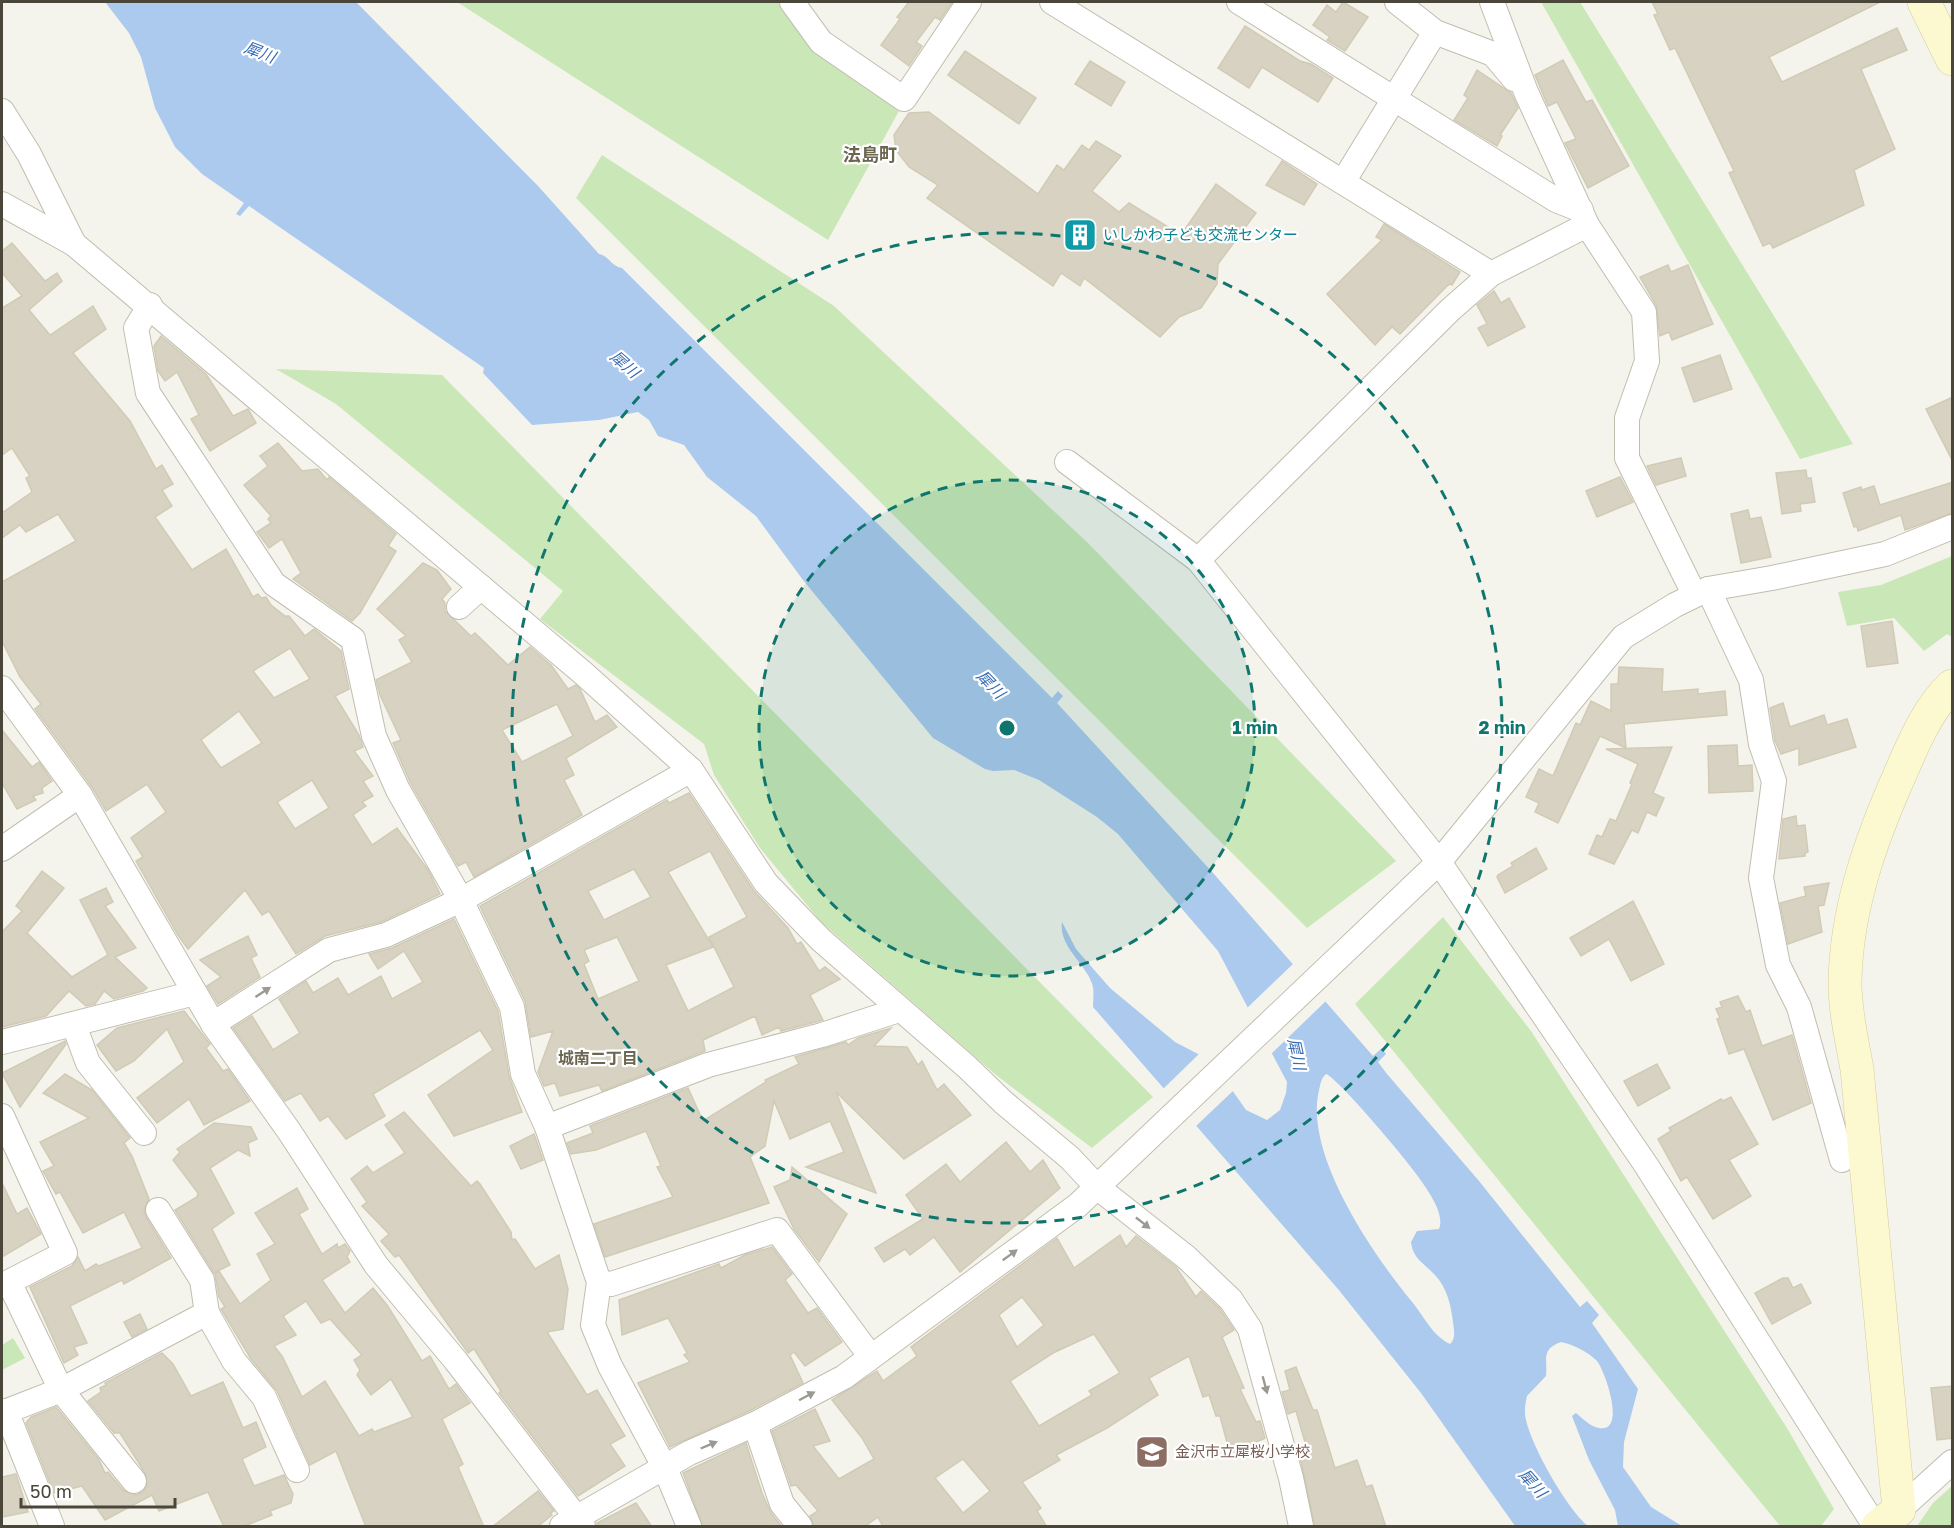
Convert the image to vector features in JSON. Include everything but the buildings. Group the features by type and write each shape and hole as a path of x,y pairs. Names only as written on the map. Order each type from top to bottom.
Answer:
{"street":[{"path":"792,2 821,42 904,99 969,2"},
{"path":"1052,2 1491,274"},
{"path":"1239,2 1584,218"},
{"path":"1397,2 1435,32 1492,54 1526,92"},
{"path":"1492,2 1526,92 1584,218 1644,312 1647,361 1627,418 1627,458 1751,680 1761,744 1774,781 1761,878 1778,965 1799,1007 1842,1160"},
{"path":"1924,2 1953,59"},
{"path":"1343,182 1435,32"},
{"path":"2,111 29,154 74,244"},
{"path":"2,204 74,244 150,305 217,365 583,673 691,770 766,883 829,948 1186,1257 1231,1300 1250,1329 1301,1527"},
{"path":"1198,560 1450,310 1491,274 1584,218"},
{"path":"150,305 136,328 148,393 274,584 352,639 374,736 398,790 461,900 512,1007 523,1074 547,1127 599,1282 593,1325 610,1366 665,1468 689,1527"},
{"path":"1067,462 1198,560 1435,864 1646,1165 1884,1521"},
{"path":"2,688 80,795 213,1024 289,1131 376,1265 456,1361 574,1524 689,1453 755,1424 844,1377 1078,1205 1435,864 1623,637 1701,592 1885,554 1953,527"},
{"path":"459,607 481,587"},
{"path":"1884,1521 1857,1069 1847,1015 1845,984 1848,937 1868,854 1907,758 1927,718 1953,686"},
{"path":"213,1024 329,950 386,935 461,900 691,770"},
{"path":"2,849 80,795"},
{"path":"2,1042 195,993"},
{"path":"547,1127 708,1065 822,1035 899,1010"},
{"path":"74,1025 88,1062 144,1133"},
{"path":"2,1116 65,1253 9,1282 61,1390 134,1481"},
{"path":"158,1210 202,1280 207,1312 234,1361 264,1397 297,1470"},
{"path":"599,1282 611,1284 777,1230 871,1357"},
{"path":"52,1527 4,1412 61,1390 207,1312"},
{"path":"755,1424 782,1504 800,1527"},
{"path":"1884,1521 1953,1462"}],"green space":[{"path":"457,2 783,2 849,74 899,111 828,240"},
{"path":"1541,2 1580,2 1853,444 1800,459"},
{"path":"602,155 834,306 1088,543 1396,861 1307,928 576,198"},
{"path":"276,369 442,375 1153,1097 1092,1148 996,1075 821,922 760,848 714,775 704,744 540,619 563,591 336,404"},
{"path":"1952,556 1952,637 1947,634 1924,651 1894,618 1847,626 1838,592 1881,585"},
{"path":"1443,917 1531,1031 1787,1428 1834,1509 1821,1526 1780,1526 1355,1004"},
{"path":"13,1338 25,1358 2,1370 2,1345"},
{"path":"1952,1486 1952,1526 1917,1526 1933,1503"}],"water":[{"name":"犀川","path":"105,2 356,2 539,187 599,254 622,268 1052,698 1058,691 1063,696 1057,703 1214,874 1373,1056 1382,1048 1386,1054 1378,1062 1387,1074 1479,1181 1580,1307 1587,1301 1599,1315 1592,1323 1638,1389 1624,1442 1623,1467 1651,1507 1682,1526 1618,1526 1615,1510 1589,1460 1572,1416 1576,1413 1593,1426 1607,1427 1612,1421 1613,1412 1609,1388 1597,1361 1580,1349 1561,1342 1550,1348 1546,1356 1546,1376 1527,1396 1525,1417 1535,1446 1551,1477 1570,1506 1588,1526 1515,1526 1421,1393 1338,1289 1093,1007 1093,989 1090,979 1064,940 1062,922 1076,949 1110,988 1175,1042 1198,1054 1232,1090 1246,1110 1267,1120 1280,1110 1287,1082 1218,951 1118,834 1097,817 1039,780 1014,770 985,769 933,738 803,580 756,516 707,477 684,445 658,436 649,420 638,412 599,420 532,425 483,373 484,368 249,206 240,216 236,214 244,203 202,174 175,147 155,108 141,57 129,33","holes":["1326,1074 1405,1159 1436,1205 1440,1217 1439,1229 1417,1231 1411,1242 1417,1257 1443,1285 1448,1297 1454,1331 1450,1344 1434,1332 1380,1260 1333,1177 1317,1120 1321,1081"]}],"pier":[{"path":"1295,962 1328,999 1270,1055 1244,1011"},
{"path":"1201,1052 1235,1089 1195,1127 1162,1090"}],"place":[{"name":"いしかわ子ども交流センター","path":"1080,235"},
{"name":"金沢市立犀桜小学校","path":"1152,1452"}],"district":[{"name":"法島町","path":"870,155"},
{"name":"城南二丁目","path":"598,1058"}]}
